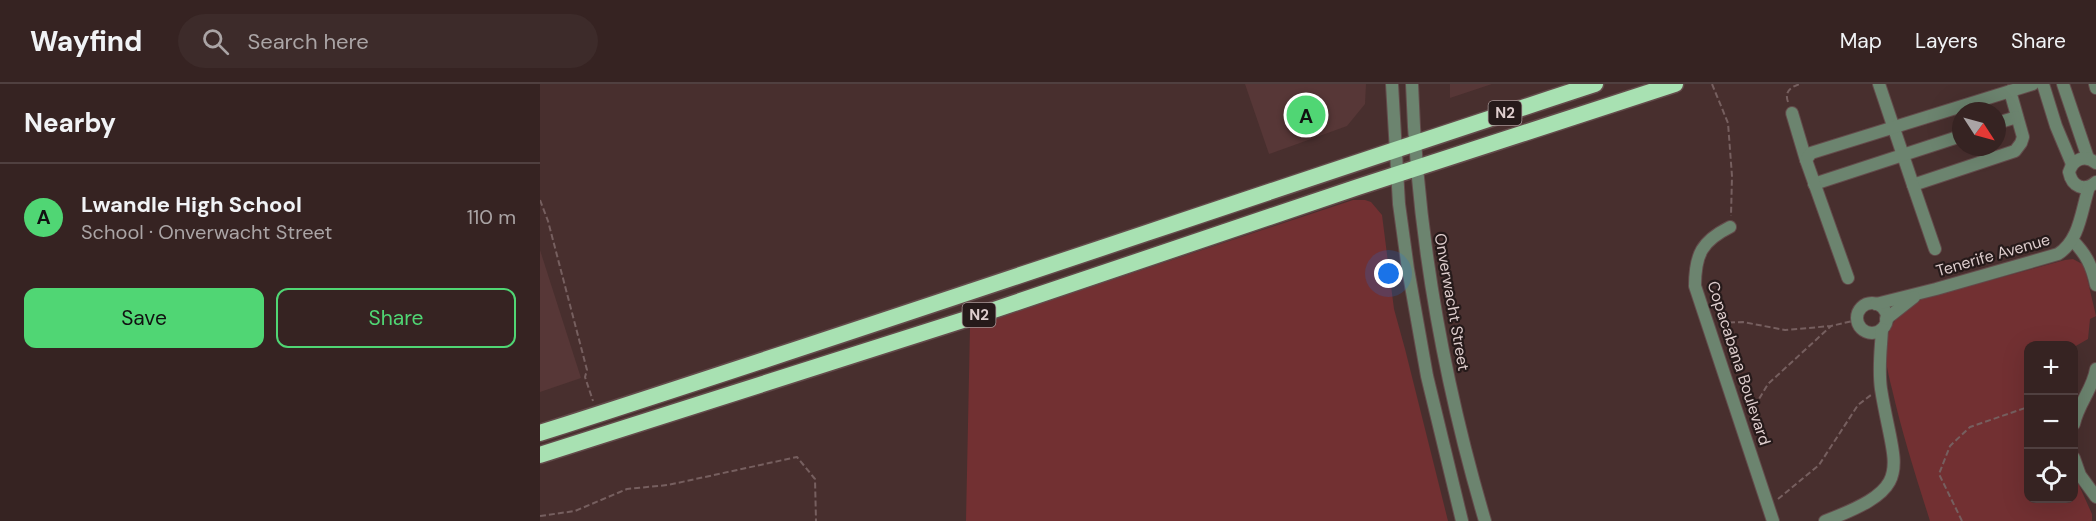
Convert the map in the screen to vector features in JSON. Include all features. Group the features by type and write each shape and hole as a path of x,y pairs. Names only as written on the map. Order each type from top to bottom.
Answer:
{"highway":[{"name":"N2","path":"540,433 1595,84"},
{"name":"N2","path":"540,455 982,314 1675,84"}],"street":[{"path":"1392,84 1399,204 1408,269 1426,376 1462,521"},
{"name":"Onverwacht Street","path":"1412,84 1423,232 1447,374 1485,521"},
{"path":"1879,84 1935,249"},
{"path":"1806,160 1811,153 2033,84"},
{"path":"2043,84 2056,126 2072,164 2079,159 2093,159 2063,84"},
{"path":"1913,184 2015,151 2023,137 2010,91"},
{"path":"1792,113 1814,184 1848,278"},
{"path":"2006,120 2018,117"},
{"path":"1814,184 1952,139"},
{"name":"Tenerife Avenue","path":"2072,164 2069,172 2081,212"},
{"path":"2074,183 2081,188 2092,185"},
{"name":"Tenerife Avenue","path":"1876,304 2058,254 2073,241 2092,185"},
{"name":"Copacabana Boulevard","path":"1730,227 1714,235 1704,245 1697,258 1695,286 1773,521"},
{"name":"Tenerife Avenue","path":"2073,241 2093,268 2096,285"},
{"name":"Tenerife Avenue","path":"1884,324 1917,294"},
{"path":"1825,521 1873,500 1887,487 1895,467 1893,444 1881,388 1879,358 1886,312 1876,304 1869,304 1862,307 1857,320 1879,358"},
{"path":"1866,332 1874,333 1884,324"},
{"path":"2078,410 2093,383 2096,369"},
{"path":"2078,470 2096,497"}],"path":[{"path":"1712,84 1728,123 1732,176 1730,227"},
{"path":"1792,113 1786,97 1787,91 1800,84"},
{"path":"540,200 548,221 587,370 585,377 598,415"},
{"path":"1708,324 1743,322 1785,330 1831,326 1857,320"},
{"path":"1742,427 1768,384 1831,326"},
{"path":"1768,506 1819,465 1858,405 1881,388"},
{"path":"1962,521 1939,474 1950,446 1970,427 2024,408"},
{"path":"540,516 575,511 627,489 668,485 797,457 815,479 816,521"}],"shaded area":[{"path":"1245,84 1366,84 1365,104 1347,126 1269,154"},
{"path":"1450,84 1492,84 1450,98"},
{"path":"1353,200 1371,202 1382,215 1394,309 1448,521 966,521 970,327"},
{"path":"540,250 581,378 540,392"},
{"path":"2073,259 2084,265 2096,316 2090,319 2088,339 2078,345 2078,341 2024,341 2024,503 2078,503 2078,483 2092,514 2092,521 1930,521 1896,406 1888,370 1886,345 1895,320 1910,306 1922,299"}],"place":[{"name":"Lwandle High School","path":"1306,115"}]}
